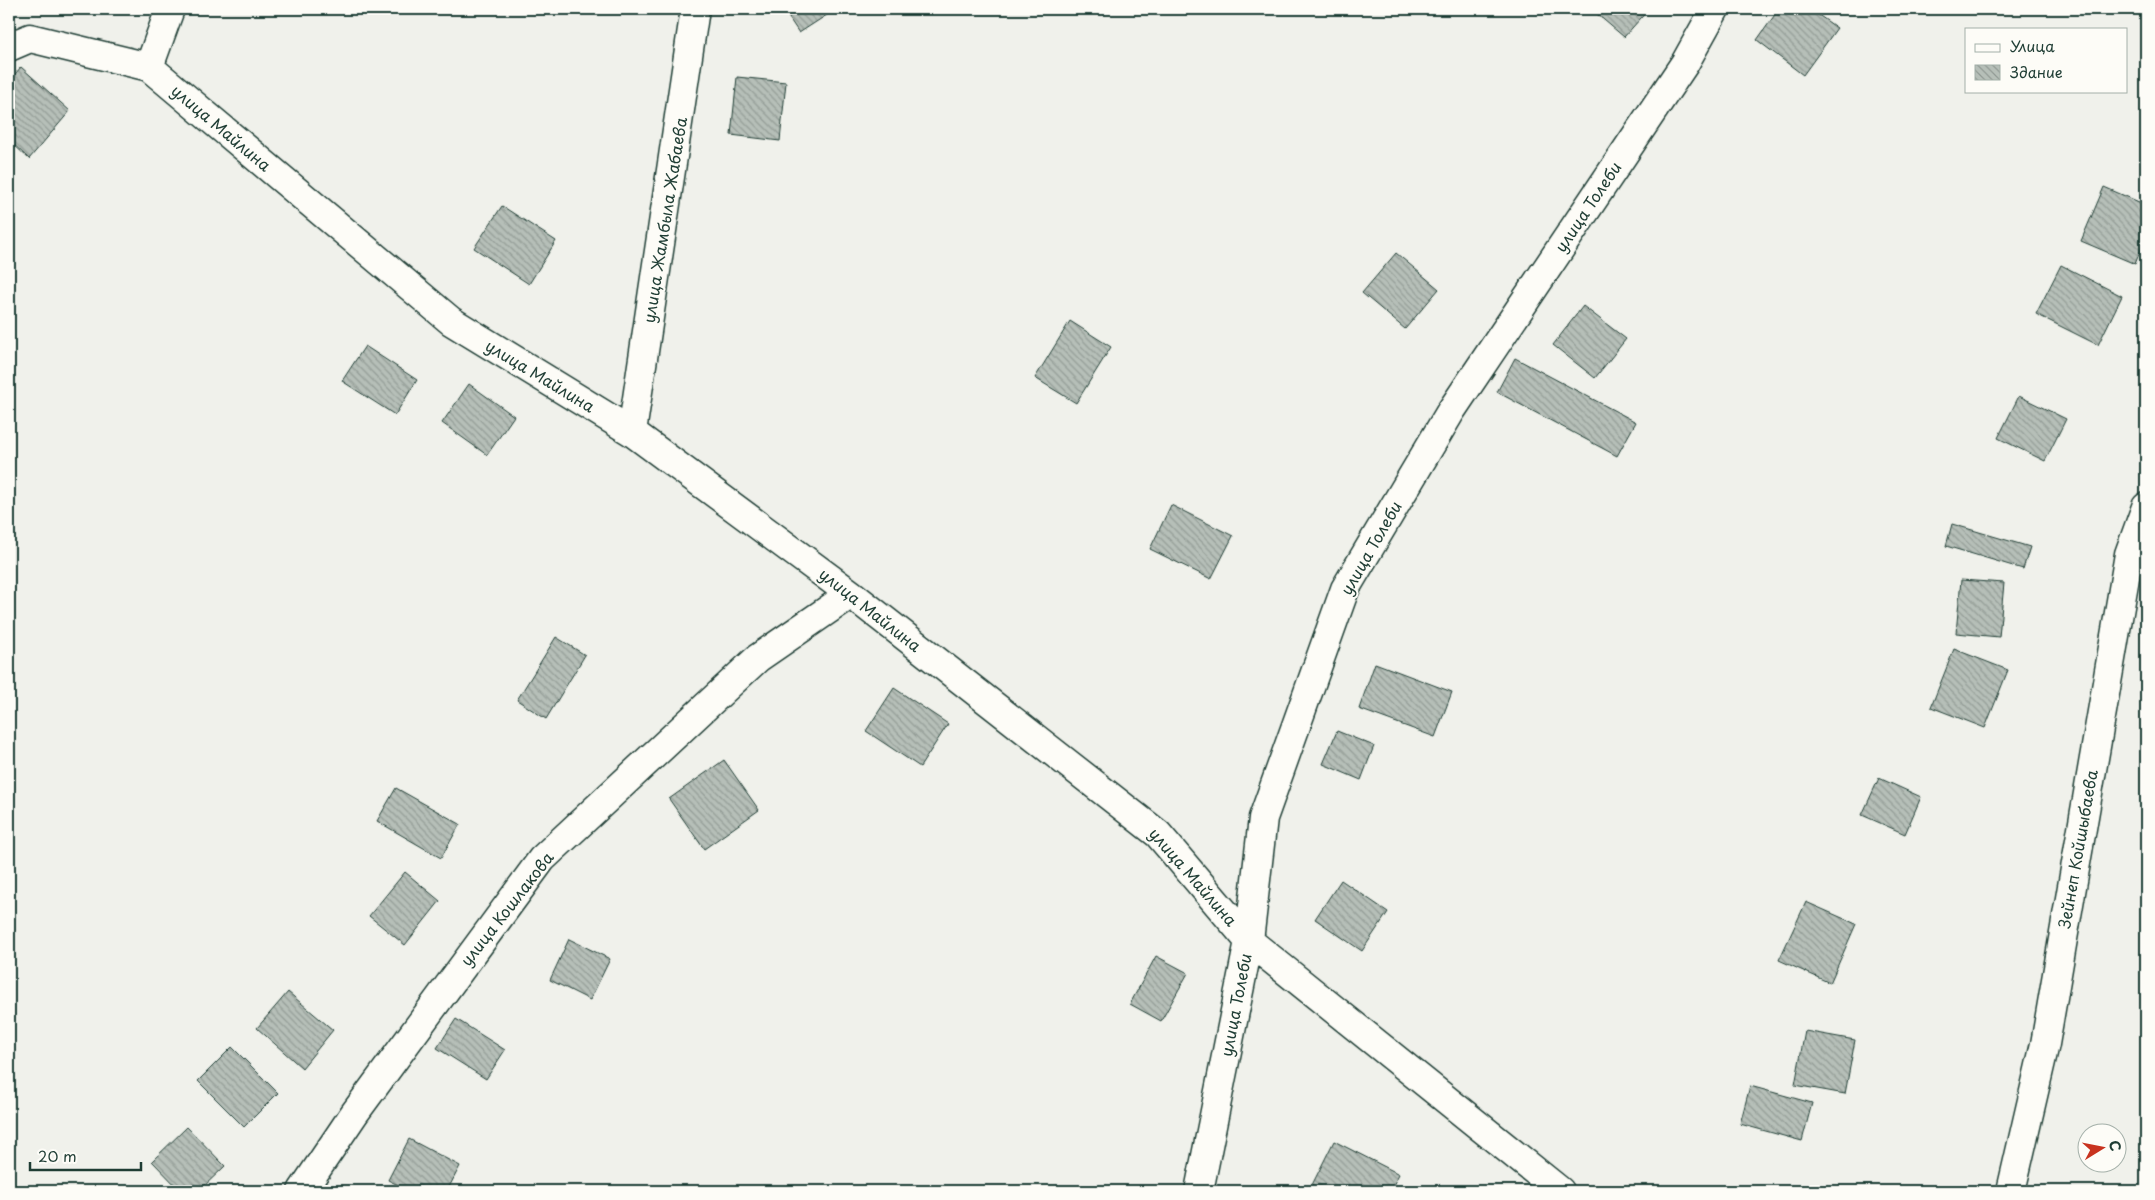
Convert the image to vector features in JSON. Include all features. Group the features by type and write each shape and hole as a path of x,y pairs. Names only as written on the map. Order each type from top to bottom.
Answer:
{"street":[{"path":"9,47 30,38 149,67 170,9"},
{"name":"улица Жамбыла Жабаева","path":"632,432 695,9"},
{"name":"улица Толеби","path":"1199,1191 1249,941 1263,818 1345,589 1451,411 1685,64 1715,9"},
{"name":"улица Майлина","path":"149,67 451,322 632,432 851,594 1158,834 1249,941 1560,1191"},
{"name":"Зейнеп Койшыбаева","path":"2011,1191 2045,1044 2129,554 2146,506"},
{"name":"улица Кошлакова","path":"302,1191 354,1114 542,859 758,658 851,594"}],"building":[{"path":"783,9 831,9 833,11 799,33"},
{"path":"1591,9 1649,9 1624,37"},
{"path":"1779,9 1810,9 1837,28 1803,75 1757,40"},
{"path":"21,67 70,111 29,159 9,140 9,81"},
{"path":"737,77 786,82 780,141 731,135"},
{"path":"2104,187 2146,205 2146,237 2135,264 2081,241"},
{"path":"502,206 556,241 529,284 474,248"},
{"path":"1396,253 1439,289 1405,329 1362,293"},
{"path":"2061,265 2122,296 2098,345 2036,314"},
{"path":"1583,306 1626,339 1595,378 1553,345"},
{"path":"1070,321 1111,347 1076,403 1035,378"},
{"path":"365,346 417,380 395,415 342,381"},
{"path":"1515,358 1636,422 1617,456 1497,392"},
{"path":"469,384 514,416 487,455 442,423"},
{"path":"2019,396 2066,419 2045,461 1998,438"},
{"path":"1171,505 1233,536 1211,579 1150,549"},
{"path":"1952,524 2030,547 2023,569 1946,546"},
{"path":"1961,580 2004,583 1999,637 1956,633"},
{"path":"556,637 585,655 546,719 517,700"},
{"path":"1954,649 2008,670 1985,728 1931,707"},
{"path":"1375,663 1452,692 1435,737 1359,709"},
{"path":"894,688 948,724 920,767 866,731"},
{"path":"1337,731 1374,746 1361,780 1323,764"},
{"path":"724,760 759,810 704,849 669,799"},
{"path":"1879,778 1921,797 1905,834 1862,815"},
{"path":"396,788 460,824 441,858 377,821"},
{"path":"405,872 440,901 405,945 369,916"},
{"path":"1341,880 1388,912 1362,951 1315,919"},
{"path":"1806,902 1856,924 1830,983 1779,960"},
{"path":"569,939 610,959 590,1000 550,980"},
{"path":"1156,956 1188,973 1161,1021 1130,1004"},
{"path":"288,992 333,1030 302,1068 257,1028"},
{"path":"456,1019 505,1050 486,1079 437,1048"},
{"path":"1805,1031 1855,1040 1845,1094 1795,1085"},
{"path":"232,1047 278,1093 244,1127 198,1081"},
{"path":"1750,1086 1812,1103 1802,1141 1740,1124"},
{"path":"187,1127 225,1166 199,1191 181,1191 152,1161"},
{"path":"409,1139 460,1166 447,1191 410,1191 388,1180"},
{"path":"1334,1141 1399,1174 1390,1191 1323,1191 1312,1185"}]}
